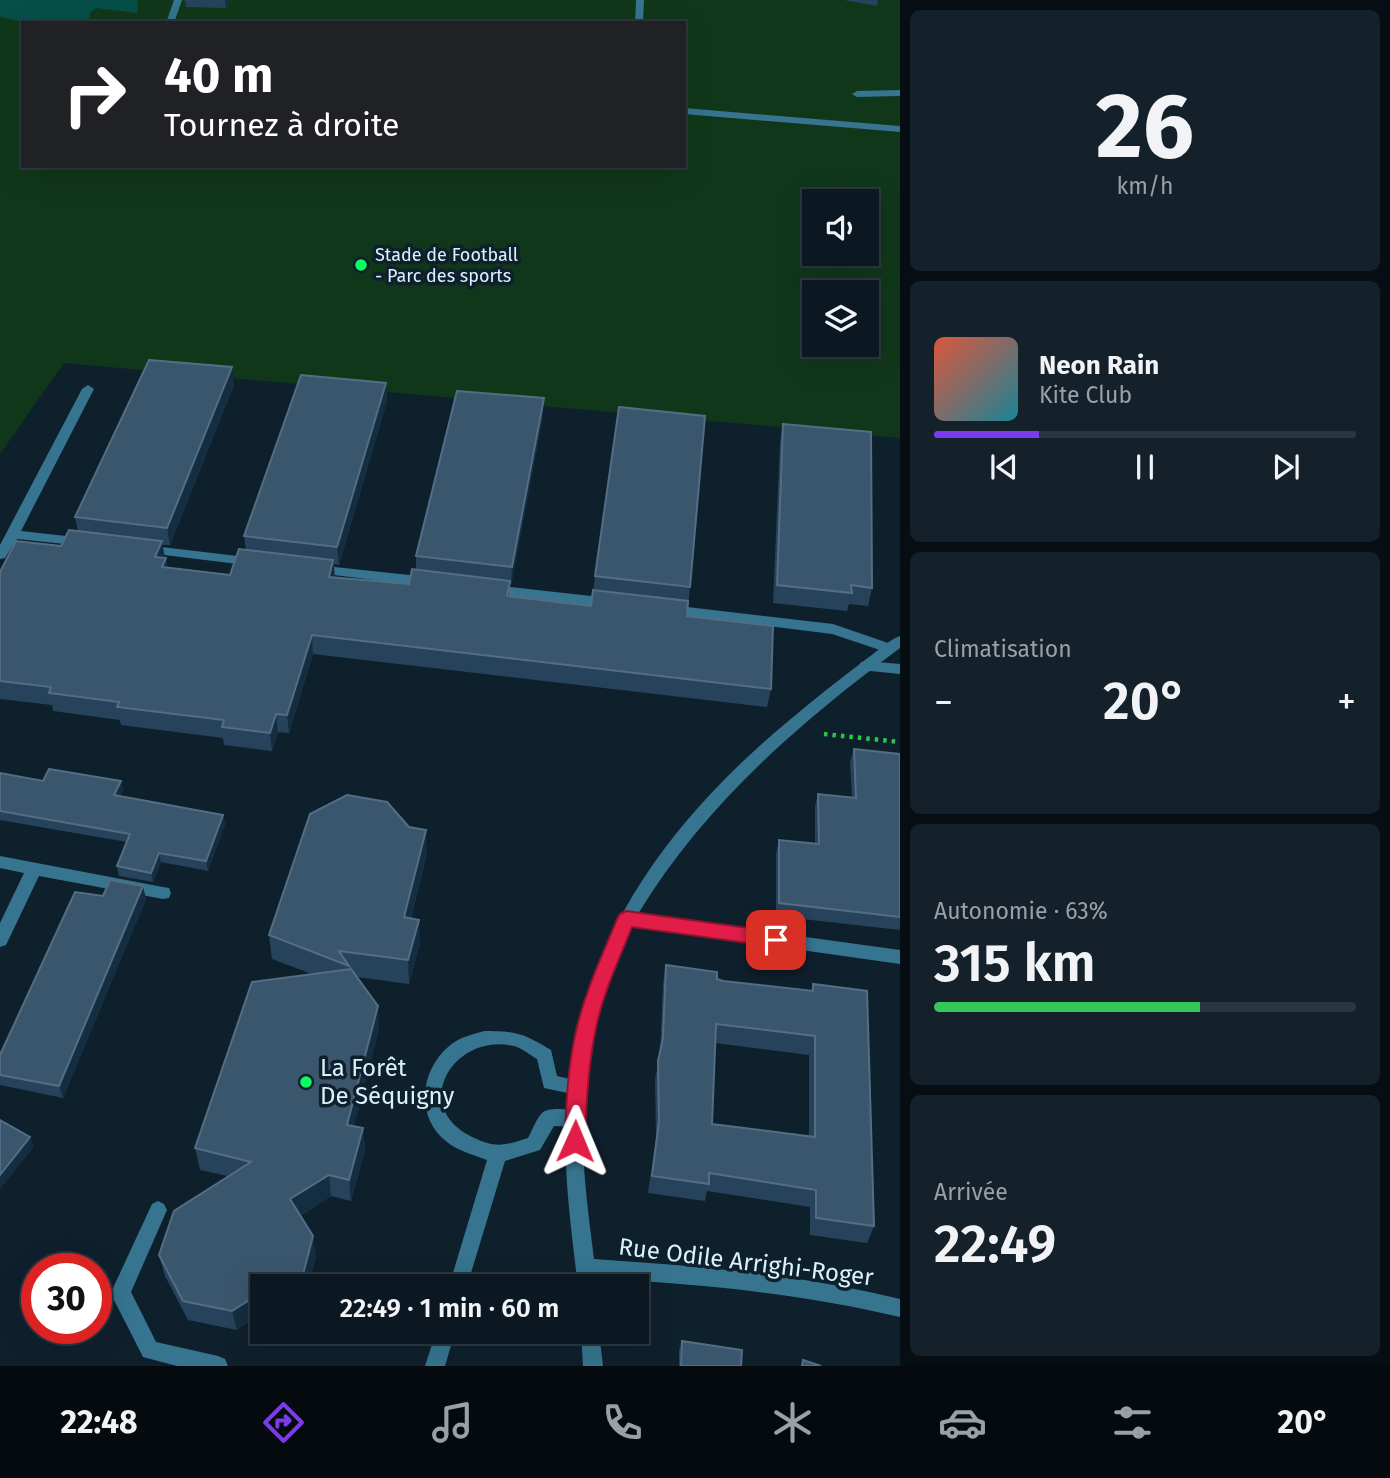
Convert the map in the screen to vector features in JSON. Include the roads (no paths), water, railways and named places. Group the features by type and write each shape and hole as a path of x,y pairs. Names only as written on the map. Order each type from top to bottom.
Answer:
{"street":[{"path":"171,21 178,0"},
{"path":"639,21 640,0"},
{"path":"857,94 900,93"},
{"path":"686,111 900,130"},
{"path":"0,555 88,389"},
{"path":"13,534 96,543"},
{"path":"124,547 263,563"},
{"path":"304,568 444,584"},
{"path":"485,589 624,605"},
{"path":"652,608 833,629 895,644"},
{"path":"586,1274 575,1119 577,1087 587,1028 597,992 626,919 665,862 750,763 895,644"},
{"path":"866,666 900,669"},
{"path":"0,862 163,893"},
{"path":"0,940 34,869"},
{"path":"626,919 900,957"},
{"path":"575,1119 549,1118 534,1144 498,1154 461,1144 436,1117 431,1084 447,1054 478,1038 515,1038 545,1055 551,1083 577,1087"},
{"path":"462,1274 498,1154"},
{"path":"158,1210 121,1293 149,1350 218,1366"},
{"name":"Rue Odile Arrighi-Roger","path":"649,1275 682,1274 858,1297 900,1308"},
{"path":"435,1366 441,1344"},
{"path":"591,1344 593,1366"}],"place":[{"name":"Stade de Football - Parc des sports","path":"361,265"},
{"name":"La Forêt De Séquigny","path":"306,1082"}]}
